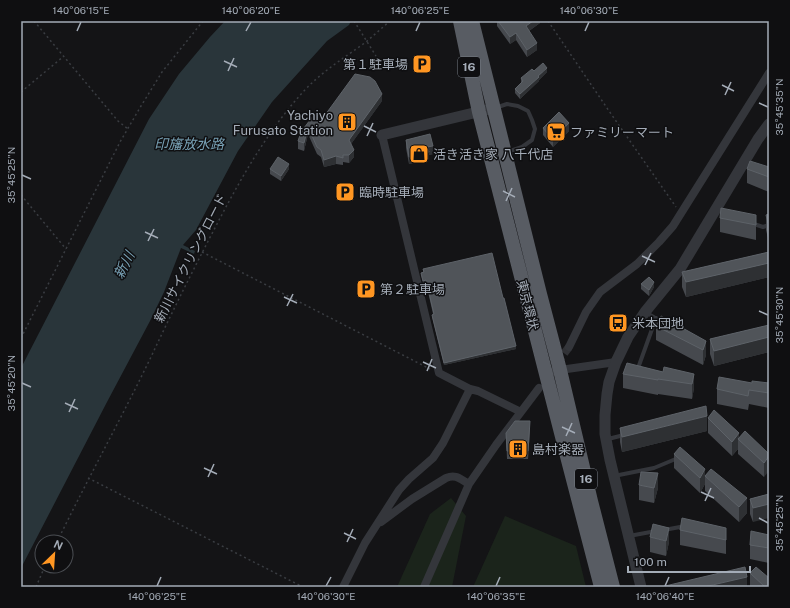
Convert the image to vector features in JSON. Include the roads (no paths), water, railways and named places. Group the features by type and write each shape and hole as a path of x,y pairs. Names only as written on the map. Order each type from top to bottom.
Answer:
{"highway":[{"name":"東京環状","path":"460,21 479,112 601,587"},
{"name":"東京環状","path":"472,21 613,587"}],"street":[{"path":"569,347 586,312 600,292 637,264 660,242 673,226 769,73"},
{"path":"493,108 382,135 439,373 521,412"},
{"path":"641,587 605,434 606,394 609,382 616,362 628,337 645,312 680,274 747,164 769,124"},
{"path":"546,373 616,362"},
{"path":"424,587 468,484 539,388"},
{"path":"343,587 365,543 399,490 433,458 443,443 470,389"},
{"path":"375,528 388,516 412,499 446,478 452,476 456,477 468,484"}],"lane":[{"path":"493,108 508,104 518,106 528,111 535,129 532,140 522,148 505,153"},
{"path":"750,222 763,226 769,225"},
{"path":"645,312 669,326"},
{"path":"645,373 637,372 656,318"},
{"path":"606,440 628,434"},
{"path":"614,476 654,468 681,457"},
{"path":"629,536 680,526 688,528"}],"water":[{"name":"印旛放水路","path":"225,21 351,21 349,25 327,41 272,102 238,151 196,230 183,245 195,251 194,254 181,248 164,292 150,321 39,534 34,534 34,543 21,568 21,368 149,119 179,74"}],"tunnel":[{"path":"557,363 569,347"}],"place":[{"name":"第１駐車場","path":"422,64"},
{"name":"Yachiyo Furusato Station","path":"347,122"},
{"name":"ファミリーマート","path":"556,132"},
{"name":"活き活き家 八千代店","path":"419,154"},
{"name":"臨時駐車場","path":"345,192"},
{"name":"第２駐車場","path":"366,289"},
{"name":"米本団地","path":"618,323"},
{"name":"島村楽器","path":"518,449"}],"water label":[{"name":"新川","path":"124,265"}]}
